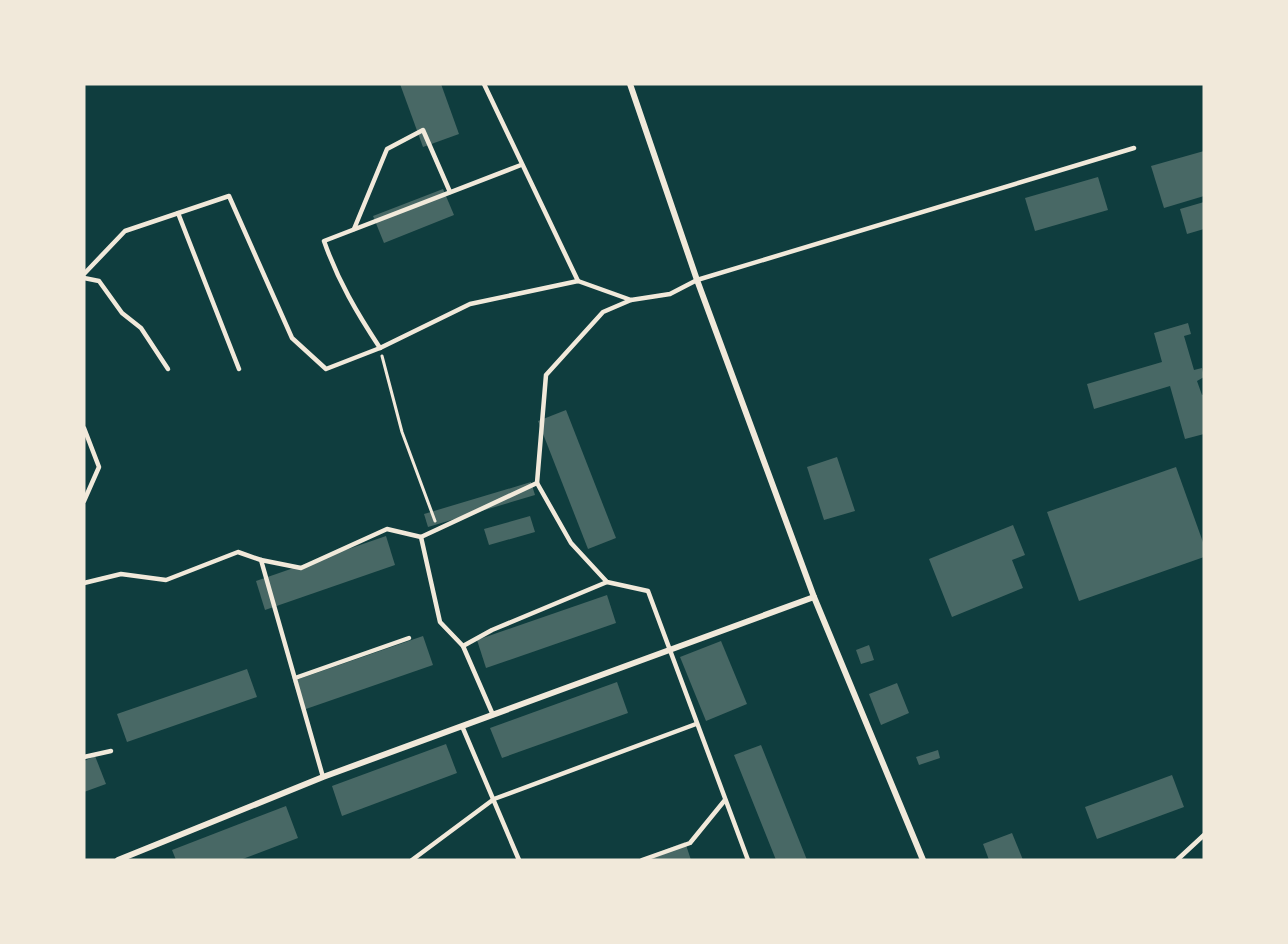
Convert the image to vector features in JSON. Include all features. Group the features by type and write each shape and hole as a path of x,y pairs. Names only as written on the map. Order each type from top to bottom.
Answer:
{"street":[{"path":"630,84 697,280 814,597 923,860"},
{"path":"118,860 129,858 323,777 667,648 814,597"}],"lane":[{"path":"484,84 578,281"},
{"path":"354,229 387,149 423,130 450,192"},
{"path":"748,860 667,648 648,591 607,582 570,543 537,483 546,375 603,312 631,300 670,294 697,280 1134,148"},
{"path":"380,348 353,308 336,274 324,241 521,165"},
{"path":"168,369 141,327 122,313 99,281 84,276 125,231 229,196 292,338 326,369 380,348 470,304 578,281 631,300"},
{"path":"178,213 239,369"},
{"path":"84,428 99,467 84,501"},
{"path":"84,583 121,574 166,580 238,552 261,560 301,568 387,529 421,537 537,483"},
{"path":"421,537 441,622 463,646 493,715"},
{"path":"261,560 323,777"},
{"path":"463,646 492,630 607,582"},
{"path":"295,678 409,638"},
{"path":"412,860 494,799 696,724"},
{"path":"462,726 519,860"},
{"path":"84,757 111,751"},
{"path":"642,860 690,843 725,800"},
{"path":"1177,860 1204,836"}],"path":[{"path":"380,348 402,432 438,529"}],"building":[{"path":"400,84 441,84 459,134 423,147"},
{"path":"1204,151 1204,196 1164,208 1151,166"},
{"path":"1098,177 1108,210 1035,231 1025,198"},
{"path":"443,189 454,215 384,243 373,216"},
{"path":"1204,202 1204,229 1187,234 1180,209"},
{"path":"1188,323 1191,334 1184,336 1194,370 1202,368 1204,377 1197,381 1202,395 1204,394 1204,434 1185,439 1170,386 1094,409 1087,384 1162,362 1154,333"},
{"path":"566,410 616,538 588,549 538,421"},
{"path":"837,457 855,511 824,520 807,467"},
{"path":"1176,467 1204,545 1204,557 1079,601 1047,512"},
{"path":"531,482 535,495 428,527 424,514"},
{"path":"530,516 535,532 489,545 484,529"},
{"path":"1013,525 1025,555 1012,560 1023,588 952,617 929,559"},
{"path":"386,536 395,565 265,610 256,581"},
{"path":"607,595 616,623 486,668 477,640"},
{"path":"423,636 433,665 303,710 293,681"},
{"path":"721,641 747,704 706,721 680,657"},
{"path":"869,645 874,660 861,664 856,650"},
{"path":"247,669 257,697 127,742 117,714"},
{"path":"617,682 628,713 502,758 490,728"},
{"path":"897,683 909,713 881,725 869,694"},
{"path":"446,744 457,773 342,816 332,786"},
{"path":"761,745 807,860 776,860 734,755"},
{"path":"938,750 940,758 919,765 916,757"},
{"path":"95,756 106,784 84,792 84,761"},
{"path":"1172,775 1184,807 1097,839 1085,807"},
{"path":"286,806 298,838 240,860 176,860 172,850"},
{"path":"1012,833 1023,860 989,860 983,844"},
{"path":"685,842 691,860 639,860"}]}
